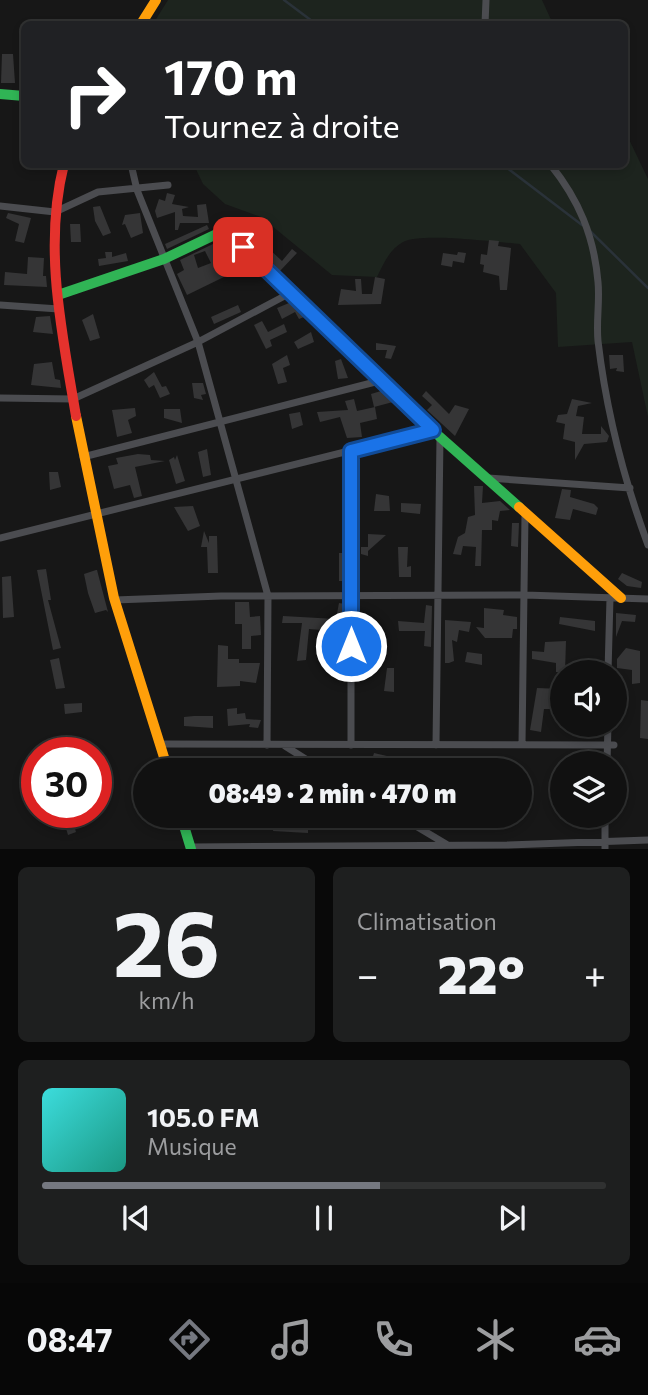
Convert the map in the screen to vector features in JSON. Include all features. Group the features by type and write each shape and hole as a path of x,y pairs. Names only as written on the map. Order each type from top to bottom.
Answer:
{"main road":[{"path":"143,21 156,0"},
{"path":"0,94 21,96"},
{"path":"63,168 55,212 58,295 73,399 94,515 115,600 164,758"},
{"path":"58,295 163,259 225,230 436,433 616,598"},
{"path":"184,828 190,848"}],"street":[{"path":"485,21 486,0"},
{"path":"132,168 137,190 163,259 198,342 268,596 267,745"},
{"path":"553,168 570,190 590,231 598,283 600,352 617,439 648,545"},
{"path":"0,206 55,212 98,192 168,185"},
{"path":"0,398 73,399 198,342 292,292"},
{"path":"0,305 59,309"},
{"path":"83,457 383,380"},
{"path":"0,538 351,451 436,433 439,596 436,745"},
{"path":"351,451 351,745"},
{"path":"484,478 630,488"},
{"path":"522,744 525,515"},
{"path":"115,600 268,596 525,595 648,599"},
{"path":"609,660 616,598"},
{"path":"610,737 610,751"},
{"path":"160,744 611,745"},
{"path":"283,745 304,758"},
{"path":"418,828 447,847"},
{"path":"605,828 605,846"},
{"path":"190,848 605,846 648,840"}],"shaded area":[{"path":"168,0 542,0 552,21 155,21"},
{"path":"628,137 648,179 648,417 632,342 558,347 556,293 520,244 459,238 412,239 394,249 377,277 332,275 261,217 225,204 203,184 195,168 628,168"}],"building":[{"path":"2,54 13,54 15,83 1,83"},
{"path":"167,193 175,195 172,204 189,207 182,209 183,216 198,217 197,205 206,204 209,223 180,223 178,230 175,230 175,212 157,218 155,211 159,199 165,201"},
{"path":"100,206 111,233 103,236 95,221 93,207"},
{"path":"8,213 31,218 24,243 15,241 19,224 6,218"},
{"path":"140,213 143,233 131,238 125,224 122,225 125,215"},
{"path":"70,224 80,224 81,242 71,242"},
{"path":"207,225 209,229 167,249 165,244"},
{"path":"489,240 499,241 498,246 511,248 507,290 500,290 499,276 483,272 484,265 480,264 481,254 487,255"},
{"path":"213,244 221,270 225,268 228,275 187,295 177,274 184,270 180,260","holes":["205,251 211,263 198,268 194,255"]},
{"path":"268,248 282,261 292,249 297,253 280,271 263,253"},
{"path":"105,252 112,252 112,257 126,253 128,261 99,266 98,259 106,258"},
{"path":"458,252 466,253 464,263 453,261 452,267 441,265 443,253 457,255"},
{"path":"28,257 44,258 43,276 46,276 47,287 4,285 5,272 27,274"},
{"path":"375,277 385,279 381,304 338,305 341,289 356,291 355,279 361,279 362,294 372,294"},
{"path":"289,303 304,317 299,319 295,312 282,319 277,308"},
{"path":"238,305 241,312 214,324 211,317"},
{"path":"93,314 100,338 90,341 82,320"},
{"path":"50,316 53,334 33,332 36,317"},
{"path":"262,321 268,332 284,324 287,332 270,340 272,346 266,349 254,325"},
{"path":"311,332 314,342 298,349 294,342"},
{"path":"376,343 396,346 391,359 385,358 387,350 376,350"},
{"path":"287,355 290,365 283,368 287,382 278,384 272,364"},
{"path":"609,355 623,355 624,372 616,371 617,368 610,369"},
{"path":"341,359 348,378 338,379 335,361"},
{"path":"52,362 55,379 60,380 61,388 31,385 34,364"},
{"path":"154,372 162,387 166,386 170,394 160,398 154,385 149,388 144,380"},
{"path":"192,383 203,383 206,394 201,395 203,400 194,398"},
{"path":"381,391 393,402 374,407 371,394"},
{"path":"426,391 449,414 455,405 469,409 455,436 427,410 432,405 422,396"},
{"path":"354,399 357,411 375,407 377,419 360,423 362,437 347,438 340,417 320,422 317,412 348,410 345,401"},
{"path":"572,399 592,403 578,406 576,416 584,417 582,434 601,434 601,426 609,436 607,442 584,444 575,460 575,442 563,439 565,424 556,422 558,415 567,414"},
{"path":"135,408 136,416 128,420 132,433 117,437 112,410"},
{"path":"164,409 180,409 182,423 164,418"},
{"path":"300,412 303,425 292,429 289,414"},
{"path":"207,449 211,475 203,477 198,452"},
{"path":"150,455 151,460 165,461 135,467 142,496 134,498 130,485 114,489 108,466 118,464 116,458"},
{"path":"177,455 185,481 176,484 169,460 174,457 175,460"},
{"path":"49,472 58,472 61,487 50,490"},
{"path":"474,486 483,486 482,503 500,501 510,510 500,511 498,521 492,520 492,530 482,530 481,566 475,566 476,547 463,546 461,555 453,554 458,537 465,533 468,517 475,515"},
{"path":"562,489 571,490 570,497 594,504 598,508 596,515 573,509 570,520 555,518"},
{"path":"376,494 389,496 390,511 374,511"},
{"path":"401,503 421,504 420,514 401,512"},
{"path":"193,506 200,526 188,531 174,507"},
{"path":"512,523 519,523 518,547 511,546"},
{"path":"204,531 209,543 209,536 217,536 218,573 208,573 207,547 201,547"},
{"path":"368,534 386,535 368,551 368,556 361,554 361,547 368,547"},
{"path":"398,547 408,547 407,567 411,566 411,577 399,577"},
{"path":"339,553 345,553 345,581 339,581"},
{"path":"46,569 51,600 48,600 61,648 53,650 37,570"},
{"path":"97,570 108,612 106,610 95,613 88,593 84,574"},
{"path":"622,573 642,582 641,588 627,586 618,579"},
{"path":"11,576 14,617 3,618 2,577"},
{"path":"235,602 249,602 250,617 260,616 261,635 251,636 251,649 242,649 242,624 235,624"},
{"path":"339,603 345,604 345,632 309,629 306,660 297,661 302,623 282,623 283,616 336,619"},
{"path":"426,605 432,606 431,647 424,646 425,631 399,631 398,621 424,623"},
{"path":"484,608 504,610 503,615 517,617 517,629 513,629 512,638 485,638 476,627 484,628"},
{"path":"616,613 636,615 635,622 622,621 616,637"},
{"path":"560,617 595,621 595,631 559,624"},
{"path":"445,620 471,622 469,632 459,630 457,642 452,640 454,661 449,663 445,663"},
{"path":"566,641 565,660 550,662 532,659 532,651 544,652 545,642"},
{"path":"218,645 228,646 228,659 239,659 239,663 260,663 256,683 240,681 240,686 217,687"},
{"path":"626,648 640,651 640,683 632,684 632,670 627,669 627,660 617,659"},
{"path":"467,652 482,654 482,665 465,662"},
{"path":"59,658 65,688 56,689 50,660"},
{"path":"387,668 394,668 394,692 384,691"},
{"path":"537,688 550,689 550,709 544,709 541,732 530,730"},
{"path":"641,700 648,701 648,739 640,738"},
{"path":"82,703 82,712 65,714 64,704"},
{"path":"237,708 237,714 245,713 246,719 261,720 258,728 249,727 250,724 228,726 227,709"},
{"path":"213,716 213,728 184,726 184,717"},
{"path":"374,753 395,758 373,758"},
{"path":"66,828 75,828 76,832 68,835"},
{"path":"273,828 308,828 308,833 273,831"}],"waterway":[{"path":"284,0 312,21"},
{"path":"507,168 582,225"},
{"path":"590,231 648,288"}],"traffic: fast":[{"path":"0,94 21,96"},
{"path":"58,295 164,259 225,230 440,437 519,507"},
{"path":"185,828 191,849"}],"traffic: slow":[{"path":"143,21 156,0"},
{"path":"76,416 114,598 164,758"},
{"path":"519,507 621,598"}],"traffic: jam":[{"path":"63,168 55,227 55,258 61,322 76,416"}],"route":[{"path":"243,247 433,430 351,451 351,646"}]}
